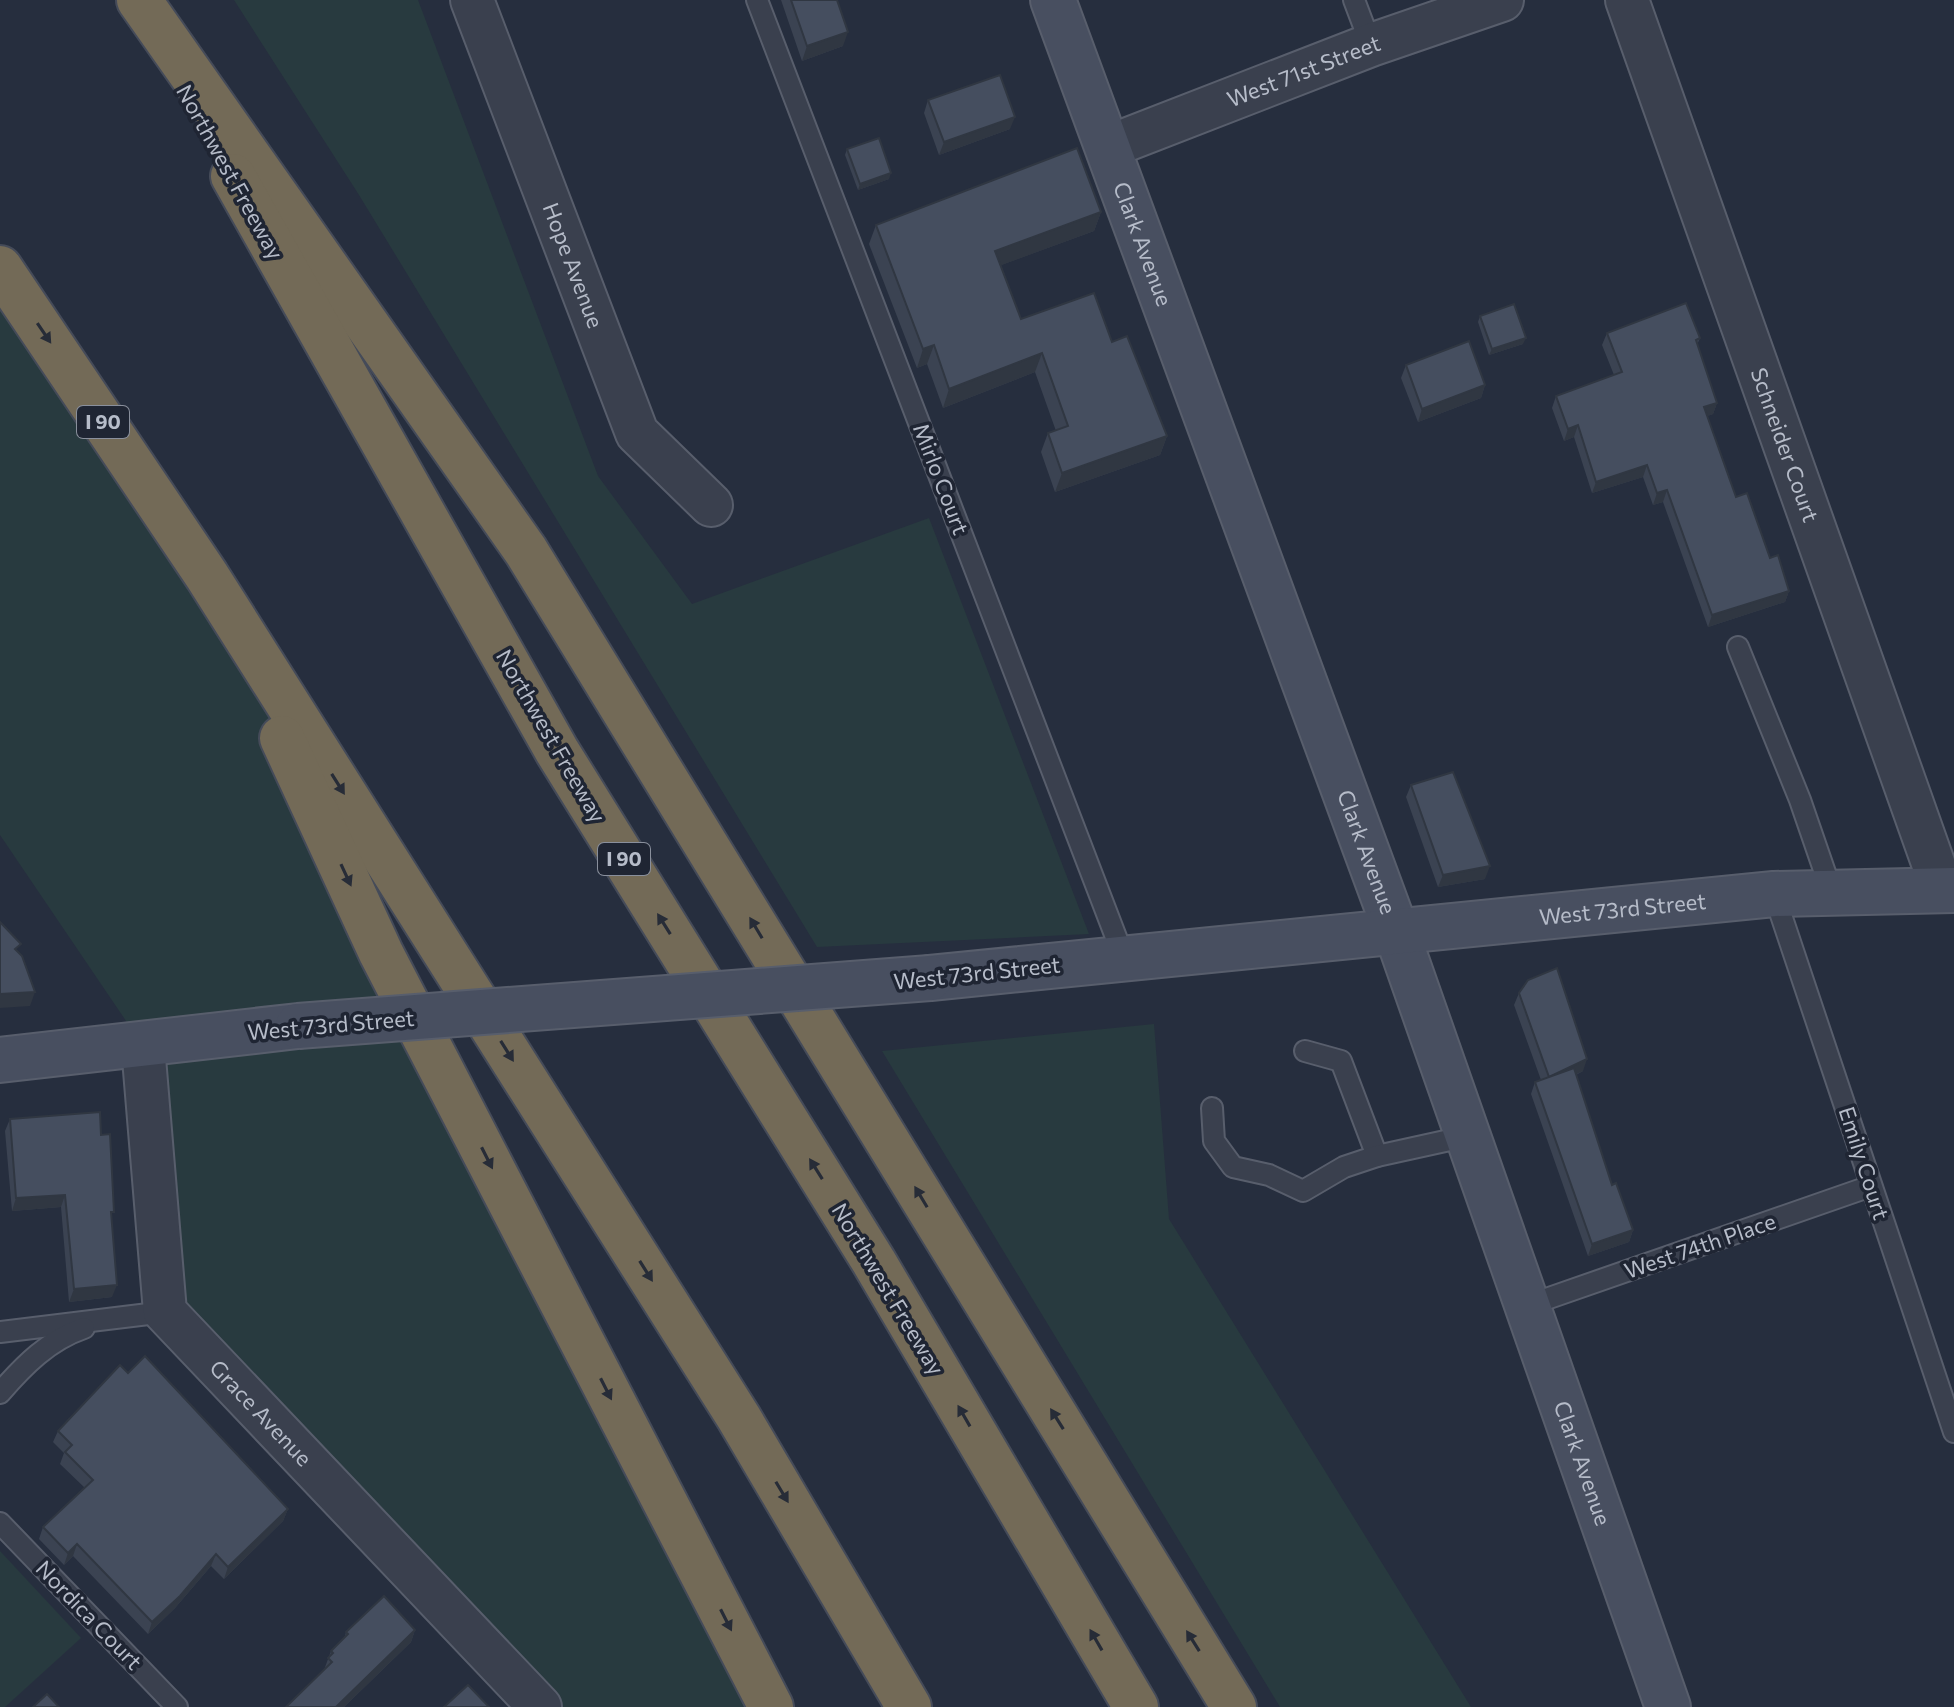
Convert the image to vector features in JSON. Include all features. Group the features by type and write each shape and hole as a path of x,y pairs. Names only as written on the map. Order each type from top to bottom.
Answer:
{"highway":[{"name":"Northwest Freeway","path":"133,0 557,751 874,1262 1136,1707"},
{"path":"139,0 526,551 1234,1707"},
{"name":"I 90","path":"0,268 207,576 739,1418 909,1707"},
{"path":"207,576 381,953 771,1707"}],"street":[{"name":"Hope Avenue","path":"472,0 637,433 711,505"},
{"name":"Clark Avenue","path":"1053,0 1396,931 1668,1707"},
{"name":"West 71st Street","path":"1108,147 1371,45 1502,0"},
{"name":"Schneider Court","path":"1627,0 1948,890"},
{"name":"West 73rd Street","path":"0,1060 298,1026 930,978 1774,894 1948,890"},
{"path":"143,1046 165,1312"},
{"name":"Grace Avenue","path":"165,1312 540,1707"}],"lane":[{"name":"Mirlo Court","path":"757,0 1124,958"},
{"path":"1354,0 1371,45"},
{"path":"1738,647 1800,800 1832,893"},
{"name":"Emily Court","path":"1774,894 1954,1432"},
{"path":"1305,1051 1341,1061 1377,1156"},
{"path":"1212,1108 1214,1141 1233,1167 1269,1175 1303,1191 1344,1167 1377,1156 1468,1136"},
{"name":"West 74th Place","path":"1529,1305 1871,1186"},
{"path":"0,1332 165,1312"},
{"path":"0,1393 44,1349 67,1334 117,1317"},
{"name":"Nordica Court","path":"0,1523 177,1707"}],"shaded area":[{"path":"234,0 418,0 598,476 692,604 929,518 1089,934 817,947 359,195"},
{"path":"0,268 207,576 771,1707 540,1707 165,1312 143,1046 0,835"},
{"path":"1154,1024 1169,1219 1471,1707 1280,1707 882,1051"},
{"path":"0,1551 81,1638 5,1707 0,1707"}],"building":[{"path":"791,0 837,0 848,32 807,46"},
{"path":"1000,75 1015,117 944,142 928,100"},
{"path":"879,138 891,173 860,184 847,149"},
{"path":"1077,148 1101,212 995,251 1021,319 1094,293 1112,342 1127,336 1167,436 1062,473 1048,433 1068,426 1042,353 949,389 934,345 923,349 876,225"},
{"path":"1686,303 1700,338 1696,340 1717,403 1704,407 1736,497 1747,493 1770,558 1778,555 1789,591 1712,615 1667,490 1657,493 1647,465 1596,482 1578,425 1568,429 1556,396 1622,372 1607,333"},
{"path":"1514,304 1526,338 1492,349 1480,316"},
{"path":"1469,341 1485,385 1422,409 1406,365"},
{"path":"1453,772 1490,866 1443,875 1411,785"},
{"path":"0,922 21,944 15,949 22,956 35,992 0,994"},
{"path":"1557,968 1587,1059 1549,1077 1519,993 1528,980"},
{"path":"1574,1068 1612,1185 1616,1183 1633,1230 1592,1244 1535,1082"},
{"path":"100,1112 101,1135 110,1134 114,1212 111,1212 117,1285 74,1289 65,1195 16,1198 10,1119"},
{"path":"145,1356 288,1509 228,1567 216,1554 180,1596 152,1622 77,1544 68,1553 43,1527 93,1480 65,1452 72,1445 58,1431 120,1365 128,1373"},
{"path":"384,1596 415,1630 336,1707 286,1707 332,1662 328,1658 333,1653 331,1651"},
{"path":"468,1685 489,1707 444,1707"},
{"path":"47,1694 59,1707 33,1707"}]}
